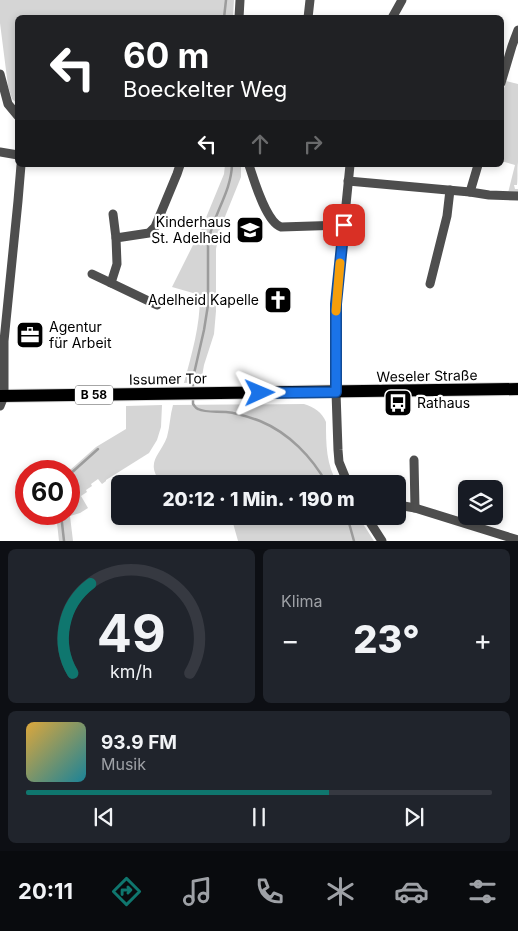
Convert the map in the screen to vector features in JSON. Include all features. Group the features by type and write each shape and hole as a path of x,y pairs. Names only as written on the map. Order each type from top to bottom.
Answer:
{"main road":[{"name":"Weseler Straße","path":"336,392 518,389"},
{"name":"Issumer Tor","path":"2,399 336,392"}],"street":[{"path":"239,15 240,0"},
{"path":"308,15 310,0"},
{"path":"394,15 402,0"},
{"path":"504,73 518,30"},
{"path":"0,74 8,104 15,112"},
{"path":"0,152 15,154"},
{"path":"2,399 4,341 21,167"},
{"path":"116,238 150,233 155,227 179,167"},
{"path":"251,167 262,200 276,226 344,225"},
{"path":"344,475 339,462 336,392 336,304 350,167"},
{"path":"470,192 477,167"},
{"path":"348,181 498,196 518,196"},
{"path":"430,284 447,216 450,190"},
{"path":"110,283 117,264 113,214"},
{"path":"92,274 157,305"},
{"path":"414,460 415,508"},
{"path":"406,506 518,540"},
{"path":"372,525 382,541"}],"shaded area":[{"path":"0,0 234,0 233,15 15,15 15,101 12,99 8,86 0,23"},
{"path":"506,81 518,84 518,162 517,185 514,185 515,189 518,189 518,193 508,193 515,165 504,162 504,88"},
{"path":"225,167 241,167 241,177 220,229 216,249 214,334 204,365 201,382 184,383 197,329 200,295 172,287 203,225 224,174"},
{"path":"304,404 311,407 322,415 326,422 329,462 333,475 156,475 154,470 155,459 167,437 173,405"},
{"path":"162,405 161,427 157,440 149,453 111,475 102,484 98,479 91,484 92,486 86,490 87,492 81,496 88,508 80,513 80,461 96,447 126,429 126,406"},
{"path":"57,525 71,525 73,541 59,541"},
{"path":"234,525 364,525 374,541 238,541"}],"waterway":[{"path":"224,15 226,0"},
{"path":"193,389 193,378 208,305 208,243 213,223 225,195 232,167"},
{"path":"193,397 193,404 198,409 243,415 281,432 307,455 322,475"},
{"path":"80,465 98,449"},
{"path":"62,525 64,541"},
{"path":"350,525 354,541"}],"slow traffic":[{"path":"336,311 340,263"}],"place":[{"name":"Kinderhaus St. Adelheid","path":"250,230"},
{"name":"Adelheid Kapelle","path":"278,300"},
{"name":"Agentur für Arbeit","path":"30,335"},
{"name":"Rathaus","path":"398,403"}],"route":[{"path":"260,393 336,392 336,304 344,225"}]}
